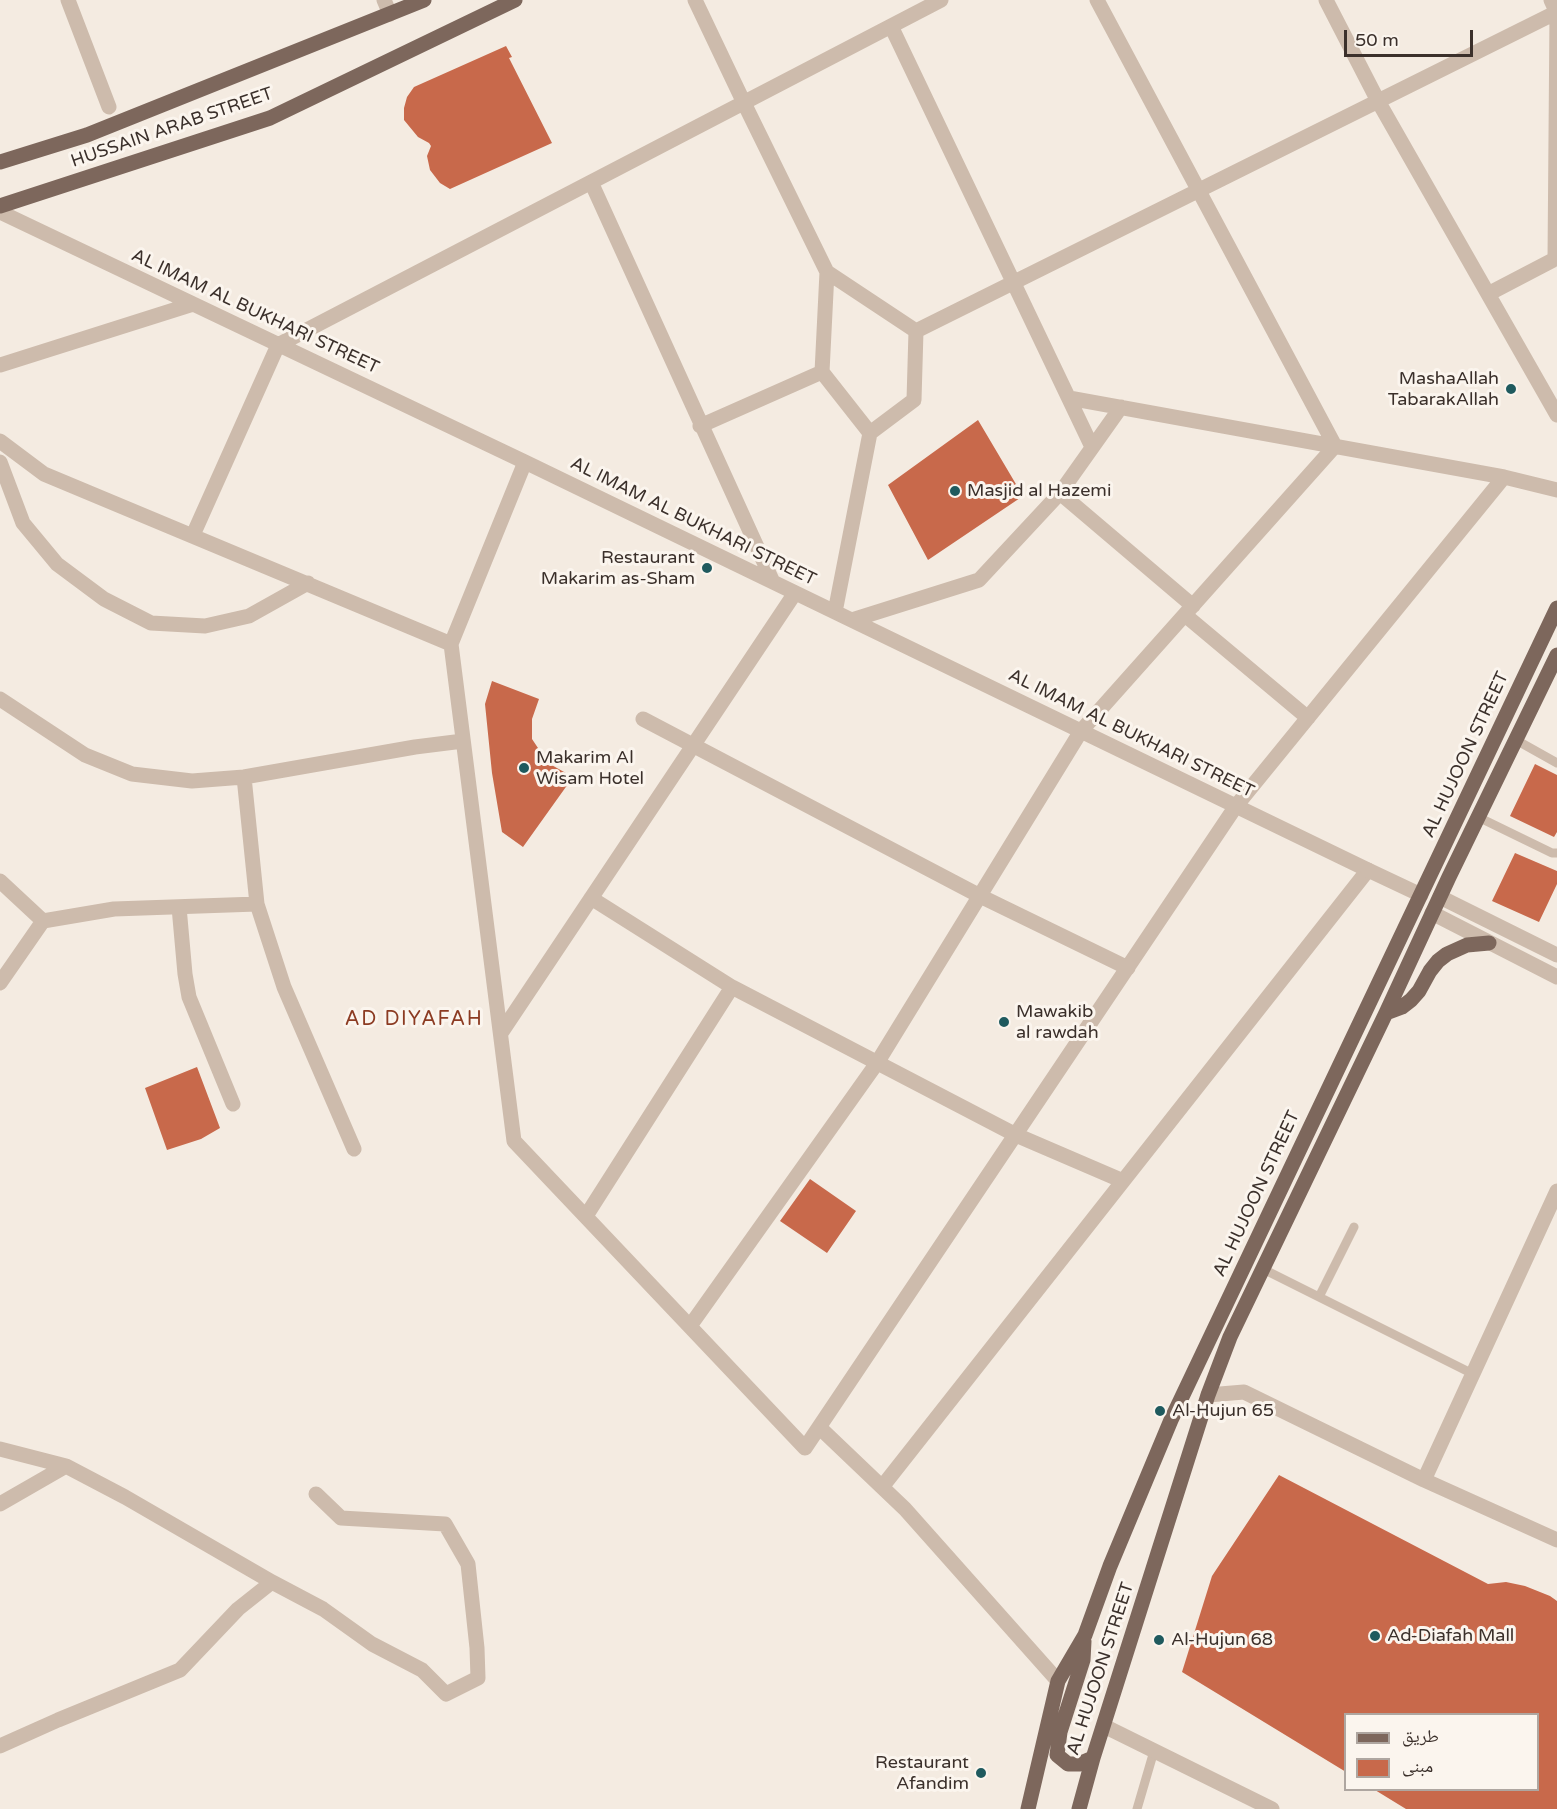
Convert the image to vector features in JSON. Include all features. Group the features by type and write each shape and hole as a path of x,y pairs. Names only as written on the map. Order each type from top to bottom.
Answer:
{"main road":[{"name":"HUSSAIN ARAB STREET","path":"0,162 87,135 387,7 424,0"},
{"name":"HUSSAIN ARAB STREET","path":"0,206 270,118 515,0"},
{"name":"AL HUJOON STREET","path":"1028,1809 1058,1681 1085,1635 1110,1566 1171,1420 1557,608"},
{"name":"AL HUJOON STREET","path":"1079,1809 1093,1758 1208,1395 1230,1337 1386,1013 1431,913 1557,655"},
{"path":"1386,1013 1402,1007 1411,1000 1419,992 1430,971 1448,954 1467,945 1489,943"},
{"path":"1085,1635 1083,1660 1060,1732 1057,1755 1068,1764 1079,1764 1093,1758"}],"street":[{"path":"68,0 109,107"},
{"path":"696,0 827,272 822,372 870,433"},
{"path":"193,535 278,345 941,0"},
{"path":"1097,0 1335,446"},
{"path":"1326,0 1378,101 1557,414"},
{"path":"1488,294 1556,259 1557,12 1551,0"},
{"path":"916,331 1557,12"},
{"path":"891,26 1092,447"},
{"path":"591,182 772,582"},
{"name":"AL IMAM AL BUKHARI STREET","path":"0,212 525,462 1420,895"},
{"path":"827,272 916,331"},
{"path":"0,365 193,304"},
{"path":"835,612 870,433 914,400 916,331"},
{"path":"700,426 822,372"},
{"path":"1069,398 1504,477 1557,490"},
{"path":"852,620 979,580 1060,493 1121,407"},
{"path":"0,441 44,474 451,644"},
{"path":"690,1326 877,1063 1081,731 1335,446"},
{"path":"0,462 22,523 57,564 104,599 151,623 205,626 249,616 308,583"},
{"path":"525,462 451,644 514,1141 805,1448 1236,806 1504,477"},
{"path":"1060,493 1308,718"},
{"path":"501,1032 795,593"},
{"path":"0,699 85,754 132,774 192,781 244,777 415,747 463,741"},
{"path":"643,719 980,896 1128,968"},
{"path":"244,777 257,904 284,987 354,1149"},
{"path":"882,1487 1368,870"},
{"path":"0,881 43,921"},
{"path":"1440,897 1557,955"},
{"path":"591,898 732,987 1016,1135 1123,1181"},
{"path":"0,982 43,921 114,909 257,904"},
{"path":"179,907 189,997 232,1104"},
{"path":"1431,913 1557,977"},
{"path":"586,1216 732,987"},
{"path":"1424,1479 1556,1196"},
{"path":"1208,1395 1244,1392 1557,1540"},
{"path":"819,1427 906,1509 1058,1681"},
{"path":"0,1449 66,1466 125,1497 323,1609 372,1644 422,1670 446,1694 478,1678 468,1564 445,1524 341,1518 316,1494"},
{"path":"0,1504 66,1466"},
{"path":"0,1746 180,1670 238,1609 272,1582"},
{"path":"1104,1726 1272,1809"}],"lane":[{"path":"1516,740 1557,763"},
{"path":"1478,817 1557,854"},
{"path":"1319,1297 1354,1227"},
{"path":"1263,1269 1473,1374"},
{"path":"1137,1809 1154,1751"}],"building":[{"path":"506,46 512,57 509,58 552,143 450,189 440,183 430,170 427,156 431,146 429,143 418,137 404,120 407,97 414,87"},
{"name":"Masjid al Hazemi","path":"978,420 1023,496 928,560 888,485"},
{"name":"Makarim Al Wisam Hotel","path":"492,681 539,699 532,719 532,739 548,763 573,777 523,847 502,832 492,773 485,704"},
{"path":"1535,764 1557,775 1557,832 1554,837 1510,816"},
{"path":"1515,853 1557,871 1557,884 1539,922 1492,901"},
{"path":"197,1067 220,1128 201,1139 167,1150 145,1088"},
{"path":"810,1179 856,1211 827,1253 780,1221"},
{"name":"Ad-Diafah Mall","path":"1279,1475 1488,1584 1506,1582 1525,1586 1550,1596 1557,1601 1557,1809 1406,1809 1377,1791 1539,1791 1539,1713 1344,1713 1344,1771 1182,1672 1212,1576"}],"place":[{"name":"MashaAllah TabarakAllah","path":"1511,389"},
{"name":"Masjid al Hazemi","path":"955,491"},
{"name":"Restaurant Makarim as-Sham","path":"707,568"},
{"name":"Makarim Al Wisam Hotel","path":"524,768"},
{"name":"Mawakib al rawdah","path":"1004,1022"},
{"name":"Al-Hujun 65","path":"1160,1411"},
{"name":"Ad-Diafah Mall","path":"1375,1636"},
{"name":"Al-Hujun 68","path":"1159,1640"},
{"name":"Restaurant Afandim","path":"981,1773"}],"district":[{"name":"AD DIYAFAH","path":"414,1020"}]}
